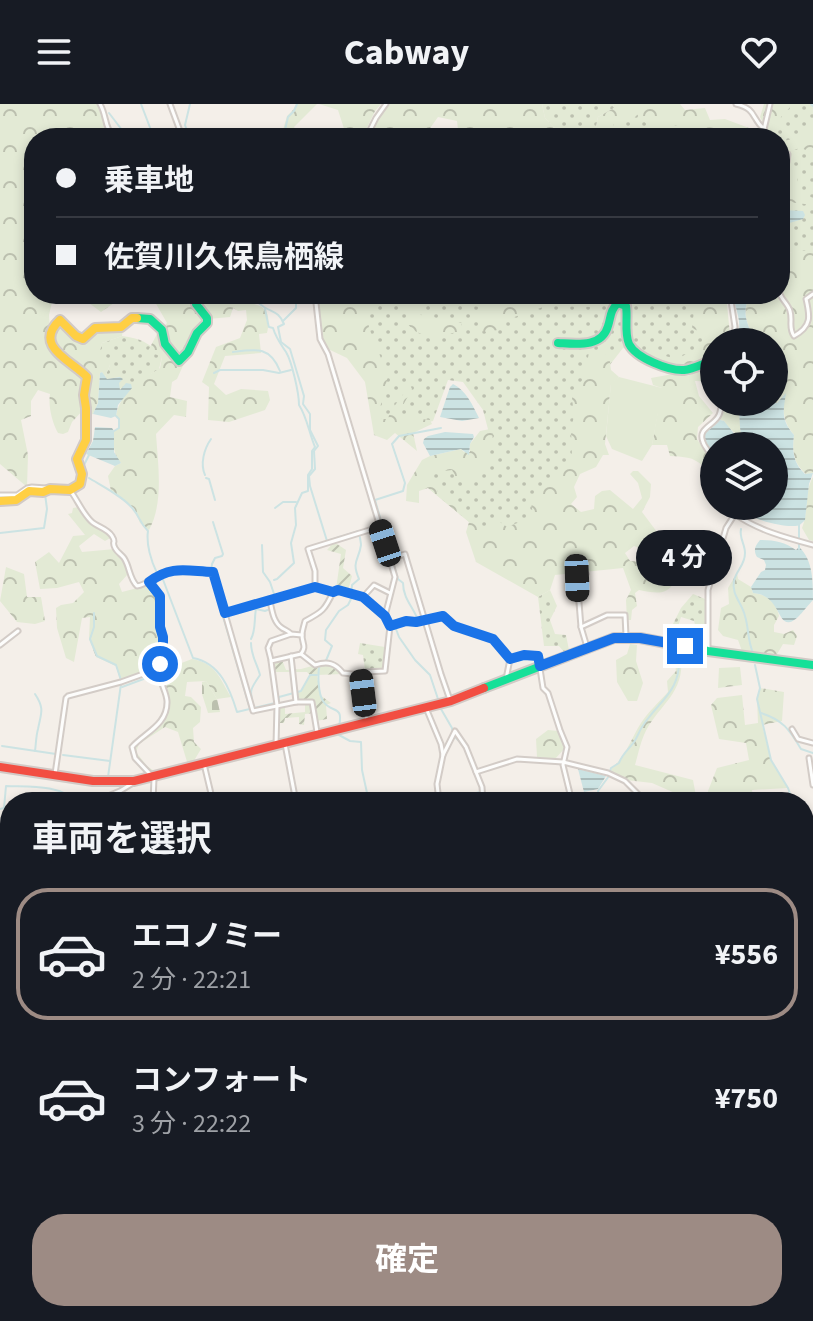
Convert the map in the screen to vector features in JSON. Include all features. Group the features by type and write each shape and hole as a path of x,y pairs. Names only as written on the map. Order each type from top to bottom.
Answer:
{"main road":[{"path":"0,498 16,500 29,491 70,490 80,484 82,474 77,459 86,440 84,395 87,377 82,370 60,357 51,345 49,338 56,322 60,320 65,323 73,335 83,339 95,328 121,327 132,318 150,319 162,330 165,344 179,361 184,359 197,333 207,323 207,318 196,304"},
{"path":"558,343 597,342 605,337 611,310 616,304"},
{"path":"621,304 626,306 626,331 630,346 643,357 681,370 700,365"},
{"path":"0,767 93,781 134,781 451,701 614,638 626,637 813,665"}],"street":[{"path":"100,104 108,128"},
{"path":"170,104 179,128"},
{"path":"371,128 386,104"},
{"path":"736,104 746,106 762,128"},
{"path":"764,128 770,104"},
{"path":"786,304 790,309 790,331 794,336 810,319 806,299 813,294"},
{"path":"200,309 201,304"},
{"path":"316,304 320,339 328,354 379,527 392,558 395,577 385,616"},
{"path":"732,304 735,328"},
{"path":"703,432 718,416"},
{"path":"70,490 93,523 113,537 116,549 126,561 137,586 143,586 173,569 212,572 252,709 312,702 317,736"},
{"path":"708,651 708,590 731,520"},
{"path":"744,520 813,545"},
{"path":"315,587 315,571 308,549 379,527"},
{"path":"392,558 405,554 451,701"},
{"path":"586,574 583,572 577,578 581,627 587,647"},
{"path":"149,582 160,596 163,637 160,677 167,699 156,727 132,747 135,758 153,776 153,792"},
{"path":"363,597 374,585 390,593"},
{"path":"225,613 315,587 363,597 385,616 391,626 385,671 361,675 343,673 337,665 325,662 315,665 301,654 271,661"},
{"path":"301,654 305,646 302,635 305,621 326,608 333,592"},
{"path":"270,601 273,616 291,634"},
{"path":"581,627 607,615 625,615 626,637"},
{"path":"391,626 443,616 454,626 493,639 510,659"},
{"path":"0,645 18,631"},
{"path":"293,792 280,745 268,648 271,641 291,634 302,635"},
{"path":"510,659 524,655 538,656 543,688 548,693 567,747 563,762 570,792"},
{"path":"291,656 296,702"},
{"path":"506,680 510,659"},
{"path":"55,775 66,698 160,668"},
{"path":"361,675 367,723"},
{"path":"426,708 443,755"},
{"path":"792,729 798,739 813,743"},
{"path":"438,792 443,755 455,731 466,747 482,792"},
{"path":"809,758 813,785"},
{"path":"476,772 517,759 563,762 610,774 625,781 636,792"},
{"path":"204,764 211,792"},
{"path":"118,792 134,781"}],"green space":[{"path":"0,104 101,104 109,128 24,128 24,304 52,304 50,331 60,319 73,334 82,338 101,326 112,325 123,329 122,336 102,343 99,355 108,358 110,365 105,377 100,373 98,403 93,414 84,409 72,422 68,432 58,433 51,414 50,394 38,390 31,401 31,416 21,420 28,455 27,487 0,464"},
{"path":"296,104 317,104 295,128 284,128 287,116"},
{"path":"319,104 381,104 367,128 344,128 338,110"},
{"path":"390,104 542,104 545,118 554,128 458,128 457,121 438,117 430,128 374,128"},
{"path":"542,104 613,104 614,108 598,117 596,128 554,128 545,118"},
{"path":"613,104 680,104 685,110 705,108 710,120 725,119 749,128 687,128 669,124 650,128 640,112 631,121 615,122 612,128 596,128 598,117 614,108"},
{"path":"764,104 793,104 781,117 778,128 766,128 760,117"},
{"path":"784,104 813,104 813,251 790,252 790,128 770,128"},
{"path":"639,109 695,123 720,121 747,128 610,128 613,116"},
{"path":"813,128 813,153 801,148 790,151 790,140"},
{"path":"790,175 797,175 799,192 813,198 813,205 790,202"},
{"path":"813,247 813,473 806,474 798,466 794,456 794,435 784,416 788,416 788,328 750,328 747,304 790,304 790,252"},
{"path":"90,304 113,304 101,312"},
{"path":"156,304 256,304 261,307 268,316 268,323 267,333 259,334 261,353 225,356 214,384 226,395 241,389 268,391 270,400 265,410 229,422 208,420 209,387 202,382 216,347 240,338 247,320 246,310 233,308 230,317 208,319 177,379 172,382 170,397 187,401 186,417 174,415 156,434 158,496 149,530 140,523 134,508 111,491 108,476 121,463 114,444 114,431 119,427 116,416 119,405 133,385 160,368 162,357 148,351 167,323"},
{"path":"318,304 367,304 369,328 388,376 379,412 382,419 388,419 410,385 412,389 397,416 430,420 432,424 413,433 417,451 395,433 387,440 374,435 365,382 347,358 328,349 322,338"},
{"path":"360,304 708,304 712,328 700,328 700,351 675,367 623,348 609,366 592,453 511,544 469,522 428,488 432,468 452,464 465,478 490,437 483,410 463,382 448,380 433,421 402,429 383,429 374,411"},
{"path":"402,304 415,304 421,315 462,323 460,332 418,333 407,323 410,313"},
{"path":"458,304 597,304 595,307 546,306 503,321 498,330 483,332 479,321 481,307"},
{"path":"695,304 727,304 729,328 700,328 700,332 692,328"},
{"path":"122,336 144,342 162,357 159,369 132,388 130,384 120,390 120,377 105,377 110,365 98,355 102,343"},
{"path":"700,347 700,361 684,366 641,355 642,350 677,359"},
{"path":"598,350 609,356 611,370 619,377 611,384 605,444 609,455 603,455 596,467 580,474 574,487 577,497 571,504 581,512 594,509 595,496 610,490 633,509 642,498 638,483 630,474 638,471 651,484 650,497 642,512 657,532 651,552 634,546 625,553 630,561 646,562 659,572 669,572 676,578 665,591 639,590 635,593 637,606 632,610 631,620 627,620 626,600 631,590 623,568 555,575 550,590 538,597 476,562 466,532 469,522 428,488 419,491 419,503 406,501 407,485 422,460 461,449 470,452 470,444 480,431 490,429 493,432 489,455 479,474 466,484 457,479 452,470 435,472 433,479 438,492 486,529 496,519 507,527 528,519 533,514 531,502 546,485 559,477 572,457 572,398 585,375 589,352"},
{"path":"700,370 700,381 695,381 700,397 700,416 710,416 698,427 700,465 686,457 670,456 667,445 652,445 662,388 653,385 651,378 673,374 688,376"},
{"path":"619,377 662,388 670,401 667,410 658,413 652,445 642,461 612,449 606,436 611,383"},
{"path":"721,416 739,416 741,432 734,432 720,420"},
{"path":"813,477 813,541 809,540 802,528"},
{"path":"79,507 92,523 112,537 105,541 94,534 79,546 82,552 115,549 125,561 128,574 119,584 122,592 149,585 159,596 162,650 158,667 120,681 116,666 96,657 89,639 90,617 82,618 74,662 66,658 57,628 56,608 73,603 84,592 79,582 40,589 35,562 49,552 59,563 73,536 85,535 68,514"},
{"path":"334,542 346,550 343,568 352,576 348,591 336,589 341,554 327,550"},
{"path":"6,567 24,574 27,597 41,597 45,621 35,624 17,622 0,601"},
{"path":"737,573 738,579 751,587 753,593 763,595 774,603 779,616 774,632 784,634 793,630 797,636 794,645 783,644 776,656 742,651 738,640 723,636 718,630 721,608 729,604 728,588"},
{"path":"550,590 557,606 550,620 555,634 566,635 569,650 564,652 559,646 544,646 538,597"},
{"path":"693,594 705,599 706,631 696,628 694,621 681,617 677,630 671,628 681,608"},
{"path":"360,643 385,647 384,670 365,670 363,655 358,654"},
{"path":"630,644 637,645 636,661 643,683 637,701 628,701 617,682 616,660 627,654"},
{"path":"688,650 681,657 679,681 649,725 635,765 693,780 695,792 673,792 652,783 626,780 611,772 644,719 668,692 667,681 676,671 674,653"},
{"path":"192,659 212,668 231,697 217,699 206,681 187,682 185,696 191,697 201,707 200,722 193,728 194,742 201,749 192,764 188,765 178,732 165,727 139,744 136,752 157,773 152,774 136,758 133,748 160,723 167,710 163,670"},
{"path":"282,660 286,670 323,663 337,666 343,674 317,675 320,695 331,703 326,705 327,719 316,721 314,713 305,714 304,725 299,724 299,717 285,718 284,723 277,723 278,705 285,704 285,714 305,712 305,702 296,702 295,694 301,691 310,675 307,672 274,672 273,663"},
{"path":"740,667 742,685 718,688 719,668"},
{"path":"206,681 217,699 220,712 208,713 202,694 202,682"},
{"path":"760,688 784,692 782,721 762,725 771,760 788,788 708,792 717,768 749,760 746,743 719,739 711,705 717,698 742,695 745,725 758,723"},
{"path":"548,730 558,731 566,747 555,759 537,757 536,739"}],"water":[{"path":"790,210 803,211 803,219 790,223"},
{"path":"735,304 747,304 750,328 739,328"},
{"path":"102,372 107,379 123,379 119,383 120,390 126,383 131,384 132,388 118,405 116,416 111,418 93,414 98,403"},
{"path":"453,384 465,394 479,418 462,421 440,417"},
{"path":"739,416 784,416 794,435 796,461 805,474 813,473 805,520 800,525 761,520 788,520 788,432 741,432"},
{"path":"720,420 733,432 707,432"},
{"path":"95,427 112,428 114,452 121,463 115,466 86,454 93,441"},
{"path":"445,432 473,434 469,455 461,449 430,456 424,439"},
{"path":"760,540 779,542 796,550 799,547 810,564 813,600 793,621 786,622 768,599 753,593 751,587 766,565 755,552"},
{"path":"578,769 606,776 598,789 584,792"}],"waterway":[{"path":"141,104 150,128"},
{"path":"186,128 190,104"},
{"path":"285,128 288,117 297,104"},
{"path":"109,113 120,128"},
{"path":"260,304 278,315 284,324 278,327 281,342 290,349 304,396 303,404 310,414 310,430 318,446 314,451 315,469 309,476 310,486 327,541 359,531 361,545 356,564 359,579 352,585 348,605 339,611 326,630 325,640 332,646 325,663 319,667 321,698 340,715 339,726"},
{"path":"283,321 296,308 296,304"},
{"path":"265,309 269,327 273,328 291,363 299,405 315,447 312,451 312,469 308,475 308,491 302,493 295,508 296,525 291,543 294,563 274,580"},
{"path":"233,352 249,350 267,353 280,371"},
{"path":"214,373 220,370 279,373 291,370"},
{"path":"114,431 119,428 116,416"},
{"path":"410,620 418,620 406,598 403,583 398,579 375,500 403,491 405,483 392,444 399,436 441,428"},
{"path":"205,475 204,457 211,439"},
{"path":"83,467 89,455"},
{"path":"89,478 129,505 148,531 150,552 157,573 146,582"},
{"path":"206,478 215,500"},
{"path":"0,533 44,528 47,509 45,494 42,495"},
{"path":"275,508 283,502 296,502"},
{"path":"213,522 223,554 215,558 211,575 250,709"},
{"path":"799,524 799,549"},
{"path":"741,529 745,557 733,586 745,616 753,653"},
{"path":"262,545 263,572 275,597 267,599"},
{"path":"175,571 162,577 193,658 217,671 227,686 237,712 276,705"},
{"path":"181,572 211,575"},
{"path":"148,585 157,598 161,639 156,668"},
{"path":"251,639 256,609 270,609 268,603"},
{"path":"94,613 90,639 97,656 116,665 121,680"},
{"path":"391,628 396,629 415,660 430,675 438,699"},
{"path":"251,643 260,675 251,690 254,708"},
{"path":"598,792 611,768 619,763 669,694 677,678 679,656 684,652"},
{"path":"755,665 760,688 757,699 771,760 789,792"},
{"path":"122,687 157,674 157,671"},
{"path":"278,702 279,697 301,691 310,675 317,675"},
{"path":"108,777 121,684"},
{"path":"35,694 41,711 35,751"},
{"path":"441,709 453,735 464,746 480,792"},
{"path":"761,713 780,722 801,749 813,753"},
{"path":"339,735 361,742 367,792"},
{"path":"2,746 56,754"},
{"path":"63,755 110,761"},
{"path":"290,781 292,792"},
{"path":"5,792 6,786 62,792"}],"traffic: fast":[{"path":"137,318 150,319 162,330 165,344 179,361 207,323 207,318 196,304"},
{"path":"558,343 588,343 600,338 617,304"},
{"path":"621,304 626,306 627,335 633,349 646,359 670,368 684,370 700,365"},
{"path":"484,688 614,638 640,638 813,665"}],"traffic: slow":[{"path":"0,501 16,500 29,491 70,490 80,484 82,474 77,459 86,440 84,395 87,377 52,345 50,338 53,329 60,320 83,339 95,328 121,327 132,318 137,318"}],"traffic: jam":[{"path":"0,767 93,781 134,781 451,701 484,688"}],"route":[{"path":"160,664 163,651 160,596 149,582 173,569 213,572 225,613 315,587 333,592 338,590 363,597 385,616 390,626 443,616 467,632 493,639 510,659 524,655 538,656 540,666 614,638 640,638 685,646"}]}
